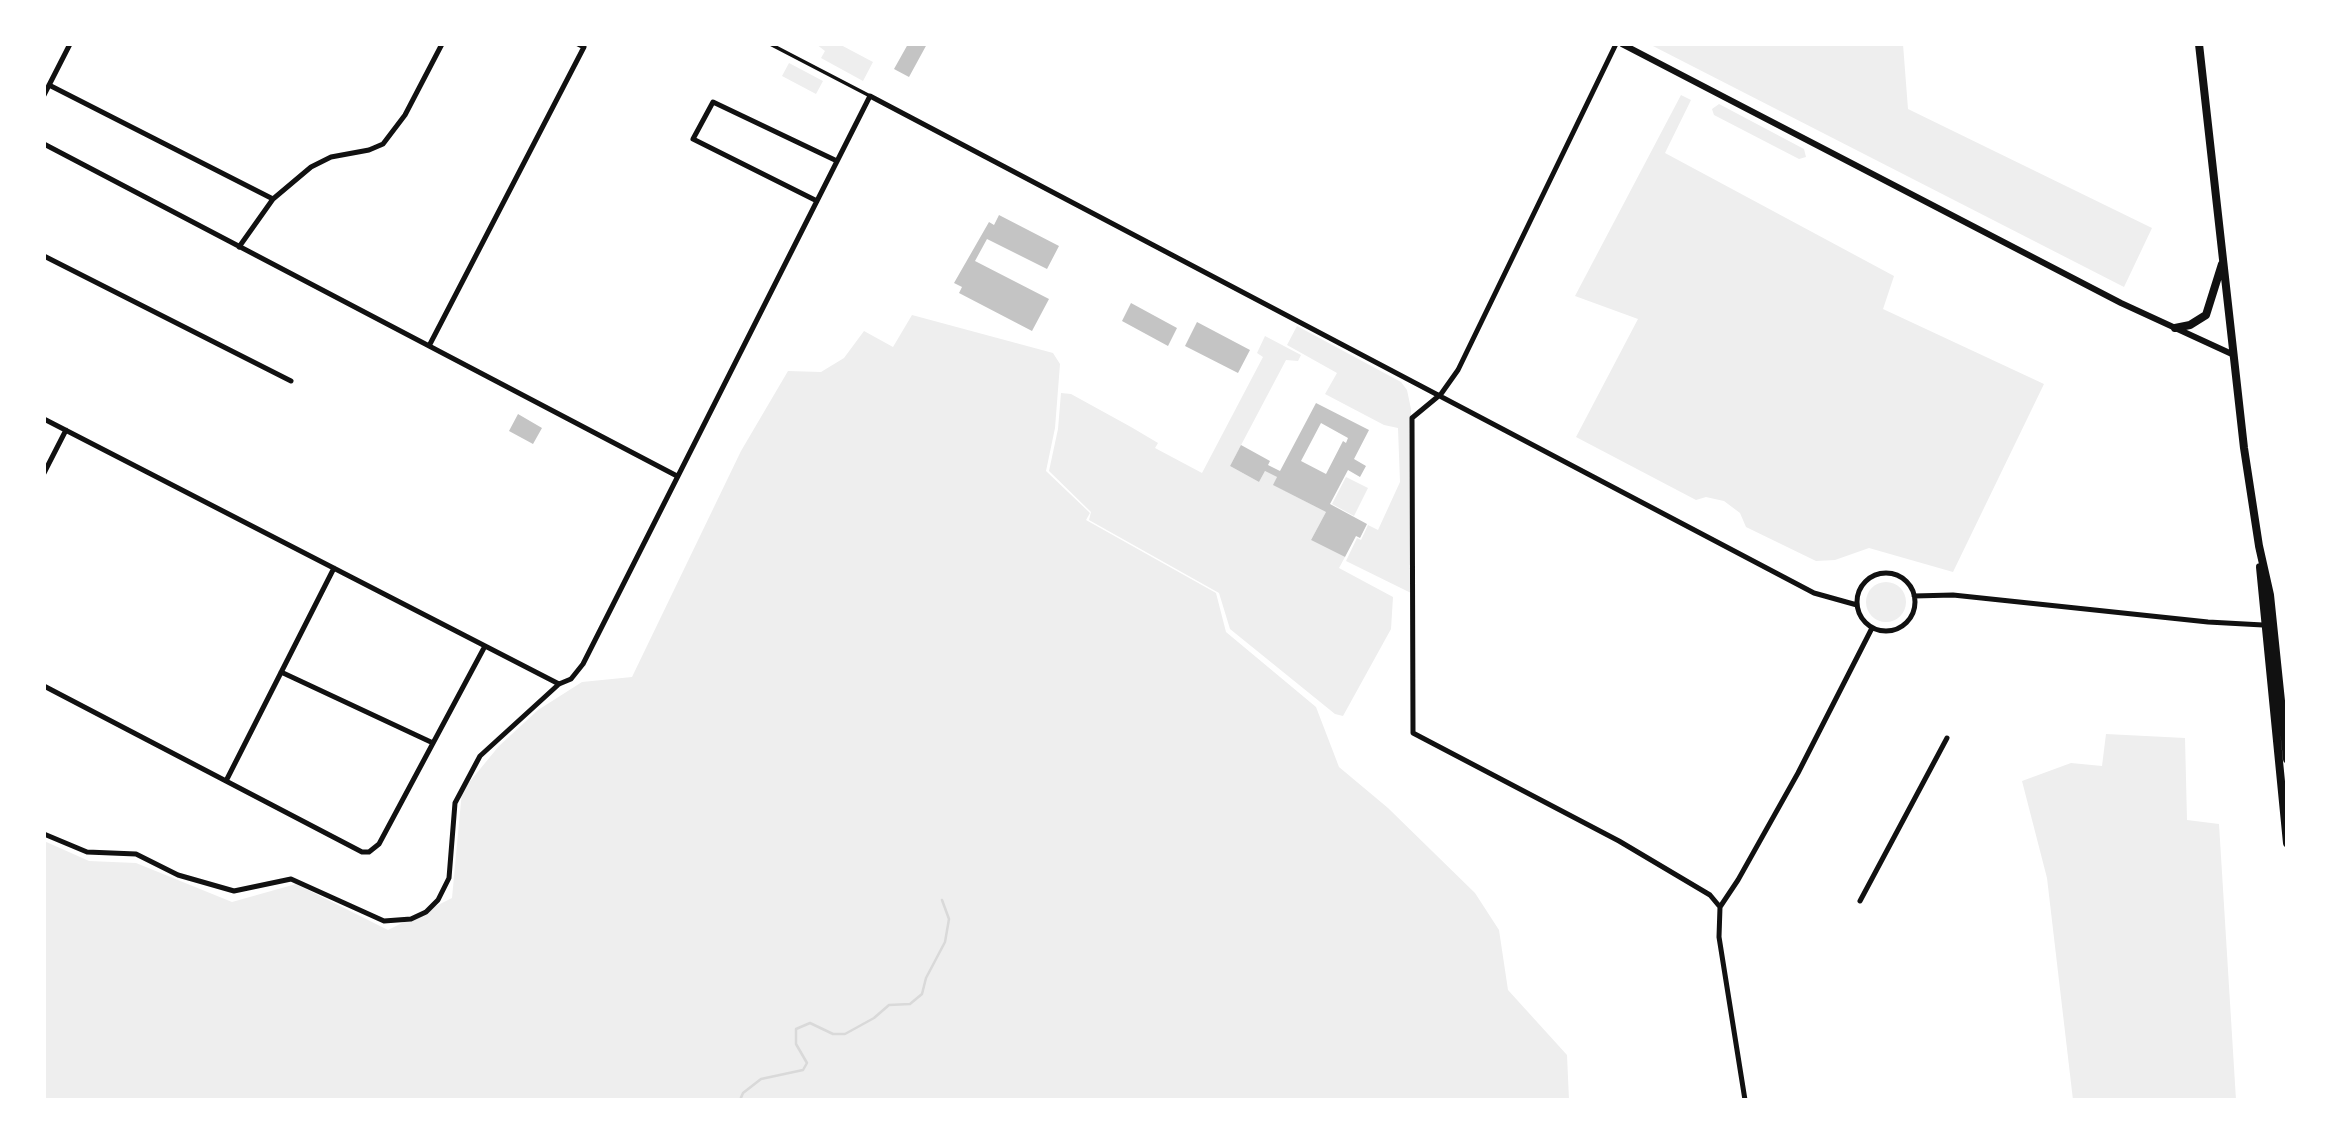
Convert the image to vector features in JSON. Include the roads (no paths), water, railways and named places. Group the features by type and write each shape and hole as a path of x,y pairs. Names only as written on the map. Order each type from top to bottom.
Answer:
{"highway":[{"path":"2201,44 2234,355 2259,546 2263,625 2287,843"},
{"path":"2201,44 2231,284 2231,314"},
{"path":"2175,328 2190,325 2206,315 2223,257"},
{"path":"2259,546 2270,595 2287,759"}],"street":[{"path":"44,95 70,44"},
{"path":"239,247 273,199 311,167 331,157 361,152 383,144 397,127 442,44"},
{"path":"429,346 584,47 578,44"},
{"path":"770,44 1814,593 1857,605"},
{"path":"1616,44 1458,370 1440,394 1412,418 1413,733 1681,876 1710,895 1720,907"},
{"path":"1622,44 2121,303 2234,355"},
{"path":"49,85 273,199"},
{"path":"44,834 87,852 136,854 178,875 234,891 291,879 384,921 411,919 426,912 444,891 449,878 455,803 480,756 559,684 571,679 583,664 870,96"},
{"path":"817,201 693,139 713,102 837,161"},
{"path":"44,144 677,476"},
{"path":"44,256 291,382"},
{"path":"44,419 559,684"},
{"path":"44,473 66,430"},
{"path":"226,781 334,568"},
{"path":"1881,573 1902,578 1914,596 1914,606 1903,625 1894,630 1872,628 1865,622 1857,605 1863,584 1881,573"},
{"path":"1914,596 1947,594 2208,622 2263,625"},
{"path":"1745,1100 1719,937 1720,907 1798,773 1872,628"},
{"path":"44,687 362,852 369,852 379,844 485,646"},
{"path":"281,672 433,743"},
{"path":"1860,901 1947,737"}],"waterway":[{"path":"740,1100 743,1093 761,1079 803,1070 807,1063 796,1044 796,1029 810,1023 833,1034 845,1034 874,1018 889,1005 910,1004 922,994 926,978 945,942 949,919 942,900"}]}
